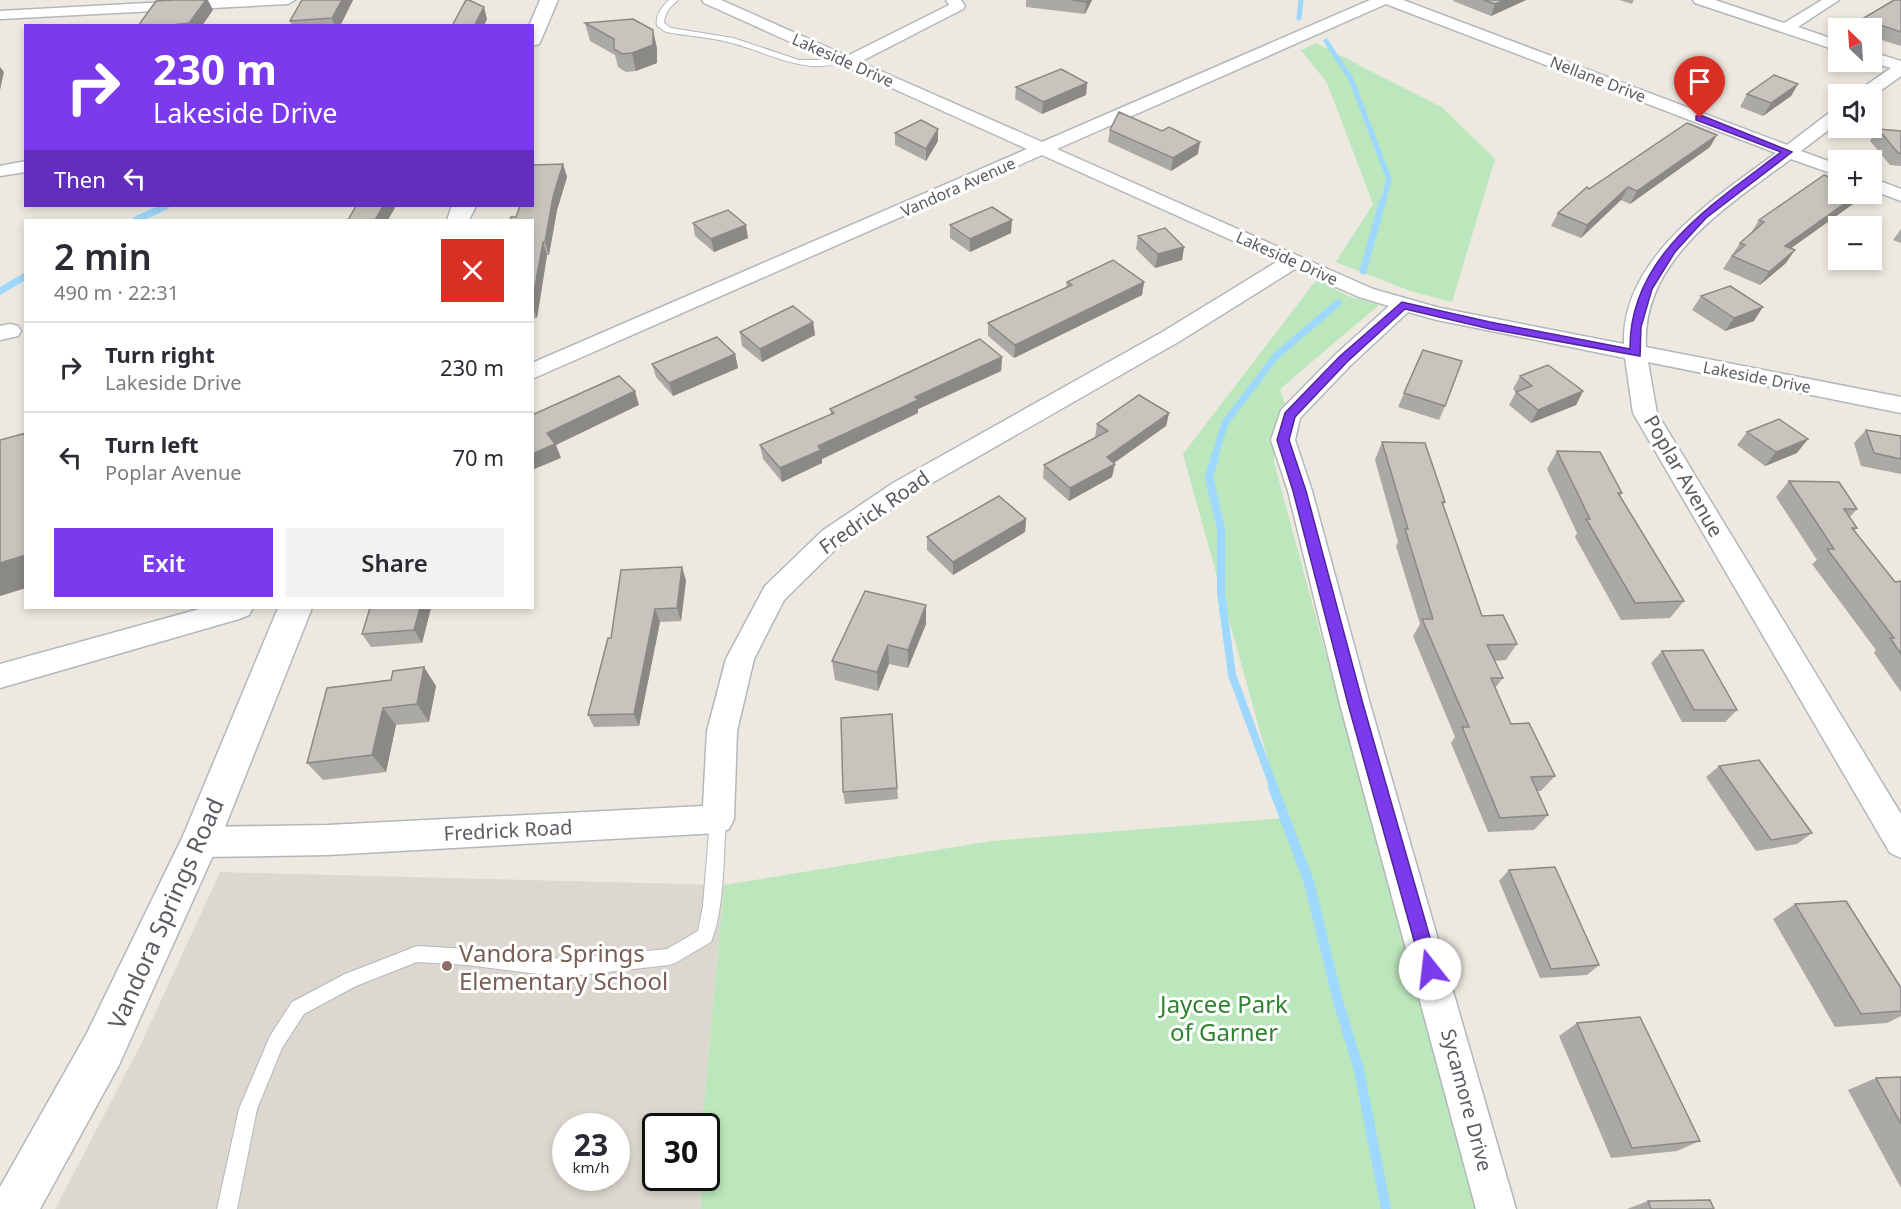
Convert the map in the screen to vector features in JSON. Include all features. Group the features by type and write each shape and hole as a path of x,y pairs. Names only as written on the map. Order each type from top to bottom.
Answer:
{"street":[{"path":"4,19 288,0"},
{"path":"534,35 549,0"},
{"name":"Lakeside Drive","path":"709,0 1293,261 1402,306 1507,329 1901,405"},
{"path":"844,60 958,6 953,0"},
{"name":"Vandora Avenue","path":"534,371 1382,0"},
{"name":"Nellane Drive","path":"1390,0 1828,167"},
{"path":"1700,0 1828,42"},
{"path":"1786,28 1832,0"},
{"path":"1882,60 1901,67"},
{"path":"1878,84 1901,67"},
{"name":"Poplar Avenue","path":"1828,122 1703,216 1671,250 1647,289 1635,327 1636,353 1645,413 1901,843"},
{"path":"0,171 24,166"},
{"path":"1882,188 1901,195"},
{"name":"Fredrick Road","path":"200,842 328,840 718,819 722,731 740,659 774,593 831,538 902,489 1172,336 1293,261"},
{"name":"Sycamore Drive","path":"1402,306 1343,360 1289,415 1283,440 1300,491 1355,704 1497,1209"},
{"path":"0,676 235,609"},
{"name":"Vandora Springs Road","path":"14,1209 103,1049 200,842 295,609"}],"lane":[{"path":"674,0 668,4 660,17 660,24 669,30 745,43 785,60 802,64 844,60"},
{"path":"227,1209 248,1108 276,1042 298,1008 351,980 417,954 467,957 562,968 669,957 705,936 711,906 718,819"}],"shaded area":[{"name":"Vandora Springs Elementary School","path":"220,872 724,885 703,1113 642,1113 642,1191 700,1191 701,1209 55,1209 140,1046"}],"green space":[{"path":"1316,43 1443,108 1495,159 1452,302 1410,291 1336,262 1373,204 1327,83 1301,50"},
{"name":"Jaycee Park of Garner","path":"1317,279 1348,296 1379,305 1280,389 1287,410 1275,434 1274,462 1418,996 1479,1209 701,1209 700,1191 720,1191 720,1113 703,1113 724,885 992,841 1284,818 1183,454"}],"building":[{"path":"206,0 189,23 139,24 156,1"},
{"path":"302,0 342,0 332,18 290,21"},
{"path":"466,0 484,7 475,24 453,24"},
{"path":"1483,0 1505,0 1495,4"},
{"path":"1894,0 1901,0 1901,32 1882,26 1882,18 1864,18"},
{"path":"633,19 653,30 653,45 632,53 622,54 614,49 614,39 585,23"},
{"path":"1061,69 1087,83 1043,102 1016,87"},
{"path":"1774,75 1798,84 1771,103 1747,94"},
{"path":"1119,112 1162,131 1169,127 1200,142 1173,158 1110,130"},
{"path":"921,120 938,129 926,149 895,133"},
{"path":"1687,123 1717,135 1637,191 1628,187 1587,225 1558,213 1587,187 1589,189"},
{"path":"1882,129 1901,131 1901,154 1882,134"},
{"path":"563,164 553,197 534,293 534,219 510,219 516,217 520,207 534,207 534,165"},
{"path":"1824,175 1828,177 1828,204 1844,204 1785,246 1795,250 1769,272 1732,256 1745,245 1740,243 1764,222 1759,220"},
{"path":"355,207 382,207 376,219 349,219"},
{"path":"992,207 1012,220 970,239 950,225"},
{"path":"728,210 746,225 711,239 693,223"},
{"path":"1165,228 1184,247 1158,254 1138,236"},
{"path":"1113,260 1144,282 1015,345 988,323 1072,285 1067,282"},
{"path":"1730,286 1763,307 1734,318 1701,296"},
{"path":"793,306 813,322 760,349 740,332"},
{"path":"717,337 735,354 669,383 652,364"},
{"path":"980,339 1002,357 915,397 918,400 818,446 821,450 780,468 760,445 834,413 830,409"},
{"path":"1423,350 1462,361 1445,406 1404,393"},
{"path":"1548,365 1583,391 1538,410 1516,392 1532,386 1520,376"},
{"path":"619,376 635,391 547,433 555,444 534,453 534,414"},
{"path":"1139,395 1169,413 1107,457 1115,464 1070,488 1044,465 1108,431 1097,424"},
{"path":"1779,419 1808,439 1776,452 1747,432"},
{"path":"1866,430 1901,436 1901,459 1874,453"},
{"path":"24,434 24,556 0,563 0,440"},
{"path":"1382,442 1425,443 1445,502 1442,502 1482,616 1503,615 1517,644 1487,645 1503,678 1491,678 1511,724 1529,723 1555,776 1531,777 1548,815 1500,818 1462,727 1469,727 1422,619 1433,619 1405,529 1408,529"},
{"path":"1557,451 1600,452 1622,493 1618,493 1684,601 1635,603 1586,519 1590,519"},
{"path":"1789,481 1839,482 1857,509 1844,509 1857,528 1852,528 1895,582 1901,581 1901,654 1890,638 1894,638 1827,549 1834,549"},
{"path":"999,496 1026,519 953,562 927,537"},
{"path":"682,567 677,608 655,609 634,714 588,715 608,638 611,638 621,570"},
{"path":"865,591 926,605 908,650 888,645 877,672 832,661"},
{"path":"370,609 420,609 414,630 362,634"},
{"path":"1703,650 1737,710 1694,710 1662,651"},
{"path":"424,667 417,704 383,708 372,755 307,763 327,688 391,680 393,671"},
{"path":"892,714 897,788 843,792 841,718"},
{"path":"1759,760 1812,833 1771,840 1719,766"},
{"path":"1555,867 1599,965 1551,969 1509,870"},
{"path":"1846,901 1901,988 1901,1011 1861,1014 1795,904"},
{"path":"1640,1017 1700,1141 1632,1148 1577,1023"},
{"path":"1901,1077 1901,1124 1876,1078"},
{"path":"1710,1200 1714,1209 1651,1209 1648,1201"}],"waterway":[{"path":"1299,18 1301,0"},
{"path":"1326,41 1351,79 1389,179 1383,202"},
{"path":"1363,271 1383,200"},
{"path":"138,219 164,207"},
{"path":"0,291 24,277"},
{"path":"1214,459 1225,423 1276,356 1338,303"},
{"path":"1215,457 1209,477 1221,529 1221,593 1232,675 1274,788"},
{"path":"1273,787 1309,882 1338,1001 1359,1070 1386,1209"}],"place":[{"name":"Vandora Springs Elementary School","path":"447,966"}],"route":[{"path":"1430,969 1355,704 1300,491 1283,440 1289,415 1343,360 1402,306 1490,326 1636,353 1635,327 1647,289 1671,250 1703,216 1788,152 1700,118"}]}
